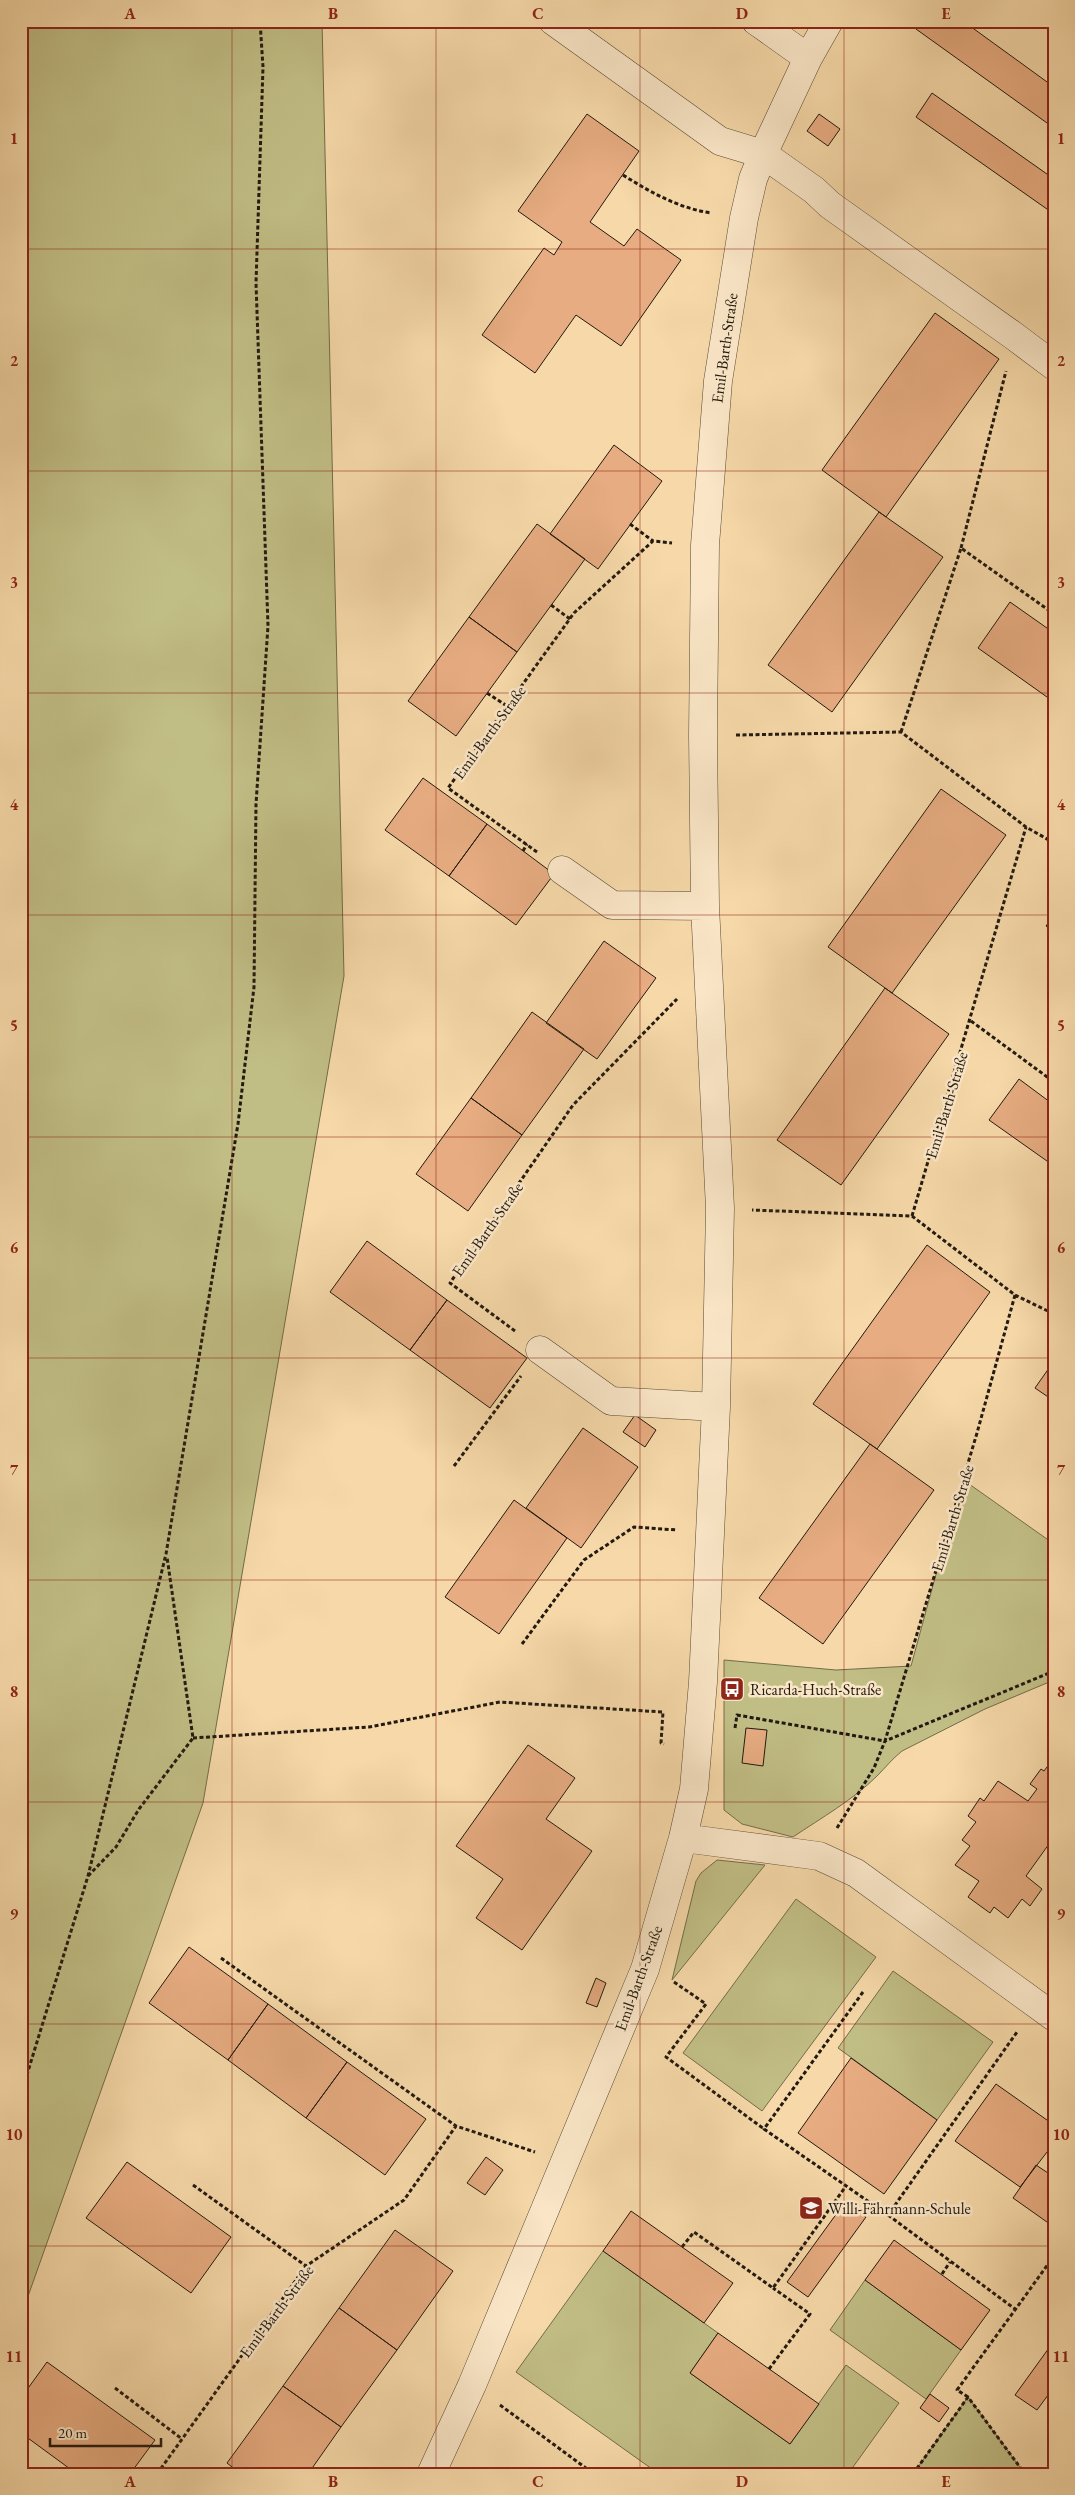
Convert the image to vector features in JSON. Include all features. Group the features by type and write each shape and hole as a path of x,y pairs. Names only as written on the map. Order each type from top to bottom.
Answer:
{"street":[{"path":"552,21 720,141 763,154 814,190 830,205 1054,366"},
{"path":"756,21 808,58"},
{"name":"Emil-Barth-Straße","path":"431,2474 472,2385 645,1969 683,1838 694,1789 716,1407 720,1208 705,906 703,735 705,545 718,382 744,218 753,179 808,58 829,21"},
{"path":"562,870 612,904 705,906"},
{"path":"540,1350 611,1402 716,1407"},
{"path":"683,1838 820,1856 856,1874 1045,2010"}],"path":[{"path":"21,2094 88,1876 166,1554 238,1124 254,987 256,804 268,626 256,282 262,67 260,21"},
{"path":"622,175 654,195 698,211 744,218"},
{"path":"901,732 961,548 1014,336"},
{"path":"630,524 654,541 705,545"},
{"name":"Emil-Barth-Straße","path":"562,870 448,788 570,619 654,541"},
{"path":"961,548 1054,614"},
{"path":"551,605 570,619"},
{"path":"487,694 507,706"},
{"path":"703,735 901,732 1026,827 1054,843"},
{"path":"454,801 458,796"},
{"name":"Emil-Barth-Straße","path":"912,1216 971,1021 1026,827"},
{"path":"523,851 527,844"},
{"name":"Emil-Barth-Straße","path":"540,1350 450,1283 573,1105 624,1051 708,971"},
{"path":"971,1021 1054,1082"},
{"path":"720,1208 912,1216 1014,1295 1054,1314"},
{"name":"Emil-Barth-Straße","path":"820,1856 874,1768 885,1741 977,1433 1014,1295"},
{"path":"454,1466 540,1350"},
{"path":"522,1644 584,1560 634,1526 710,1532"},
{"path":"88,1876 116,1847 139,1809 193,1738 166,1554"},
{"path":"734,1734 737,1715 885,1741 1054,1672"},
{"path":"193,1738 369,1727 500,1702 663,1712 661,1743 668,1744"},
{"path":"221,1958 456,2126 564,2162"},
{"path":"672,1980 706,2004 666,2058 1015,2309"},
{"path":"764,2129 863,1992"},
{"path":"888,2216 1045,2010"},
{"name":"Emil-Barth-Straße","path":"157,2474 306,2266 404,2200 456,2126"},
{"path":"193,2185 306,2266"},
{"path":"773,2288 846,2186"},
{"path":"682,2247 694,2232 810,2314 769,2368"},
{"path":"1025,2474 968,2397 957,2390 1054,2256"},
{"path":"942,2274 950,2262"},
{"path":"472,2385 594,2474"},
{"path":"115,2388 182,2439"},
{"path":"913,2474 968,2397"}],"shaded area":[{"path":"21,21 322,21 344,976 203,1803 21,2316"},
{"path":"962,1479 1054,1544 1054,1680 985,1709 902,1751 858,1793 793,1837 742,1824 724,1810 724,1660 836,1670 911,1666"},
{"path":"717,1860 765,1865 672,1980 696,1881 701,1873"},
{"path":"796,1899 876,1957 762,2111 683,2053"},
{"path":"893,1971 993,2042 937,2120 838,2048"},
{"path":"603,2251 718,2333 690,2373 790,2444 846,2365 899,2403 848,2474 659,2474 516,2372"},
{"path":"865,2280 961,2350 926,2399 830,2330"},
{"path":"968,2397 1025,2474 913,2474"}],"building":[{"path":"922,21 963,21 1054,87 1054,128 916,29"},
{"path":"932,93 1054,179 1054,214 916,117"},
{"path":"587,114 639,151 590,222 624,246 637,229 681,260 621,346 576,315 535,373 482,335 544,248 554,255 562,242 518,211"},
{"path":"819,114 840,129 828,146 807,131"},
{"path":"935,313 999,359 886,517 822,470"},
{"path":"614,445 662,481 598,569 550,534"},
{"path":"879,512 943,557 832,712 768,665"},
{"path":"537,524 585,559 517,652 469,617"},
{"path":"1010,602 1054,633 1054,702 978,648"},
{"path":"469,617 517,652 456,736 408,701"},
{"path":"423,778 487,824 449,876 385,830"},
{"path":"941,789 1006,835 892,993 828,947"},
{"path":"487,824 554,874 516,925 449,876"},
{"path":"1054,915 1054,932 1046,926"},
{"path":"604,941 656,978 597,1059 546,1023"},
{"path":"885,988 949,1034 841,1185 777,1140"},
{"path":"532,1012 584,1049 522,1135 471,1098"},
{"path":"1019,1079 1054,1105 1054,1166 989,1120"},
{"path":"471,1098 522,1135 468,1211 416,1174"},
{"path":"367,1241 447,1300 410,1350 330,1292"},
{"path":"927,1245 990,1292 877,1449 813,1404"},
{"path":"447,1300 527,1358 490,1408 410,1350"},
{"path":"1054,1361 1054,1401 1035,1388"},
{"path":"635,1415 656,1430 645,1447 623,1432"},
{"path":"583,1428 638,1467 581,1548 526,1508"},
{"path":"870,1444 934,1490 823,1644 759,1598"},
{"path":"514,1500 567,1538 499,1634 445,1597"},
{"path":"746,1728 767,1730 763,1766 742,1763"},
{"path":"528,1745 575,1778 546,1819 592,1851 522,1950 476,1918 503,1879 456,1846"},
{"path":"1050,1763 1054,1765 1054,1844 1049,1844 1026,1876 1042,1889 1030,1906 1022,1899 1008,1918 994,1907 990,1913 968,1897 979,1881 955,1865 970,1846 962,1840 976,1822 968,1816 980,1798 984,1801 998,1781 1028,1801 1037,1789 1030,1784 1041,1769 1044,1771"},
{"path":"189,1947 268,2004 228,2060 149,2003"},
{"path":"596,1978 606,1983 597,2007 586,2003"},
{"path":"268,2004 347,2062 306,2118 228,2060"},
{"path":"851,2058 937,2120 884,2194 798,2133"},
{"path":"347,2062 426,2119 385,2175 306,2118"},
{"path":"996,2084 1054,2125 1054,2143 1020,2187 955,2141"},
{"path":"486,2157 503,2170 485,2195 467,2183"},
{"path":"127,2162 231,2237 191,2293 86,2218"},
{"path":"1036,2165 1054,2177 1054,2227 1013,2198"},
{"path":"845,2202 866,2217 808,2297 787,2282"},
{"path":"631,2211 733,2283 704,2323 603,2251"},
{"path":"395,2230 453,2271 397,2350 339,2308"},
{"path":"894,2240 990,2310 961,2350 865,2280"},
{"path":"339,2308 397,2350 341,2427 283,2386"},
{"path":"718,2333 819,2404 790,2444 690,2373"},
{"path":"1054,2341 1054,2387 1037,2410 1015,2395"},
{"path":"47,2362 155,2440 130,2474 77,2474 21,2433 21,2398"},
{"path":"283,2386 341,2427 308,2474 241,2474 227,2463"},
{"path":"930,2394 949,2408 939,2422 920,2408"}],"place":[{"name":"Ricarda-Huch-Straße","path":"732,1689"},
{"name":"Willi-Fährmann-Schule","path":"811,2208"}]}
